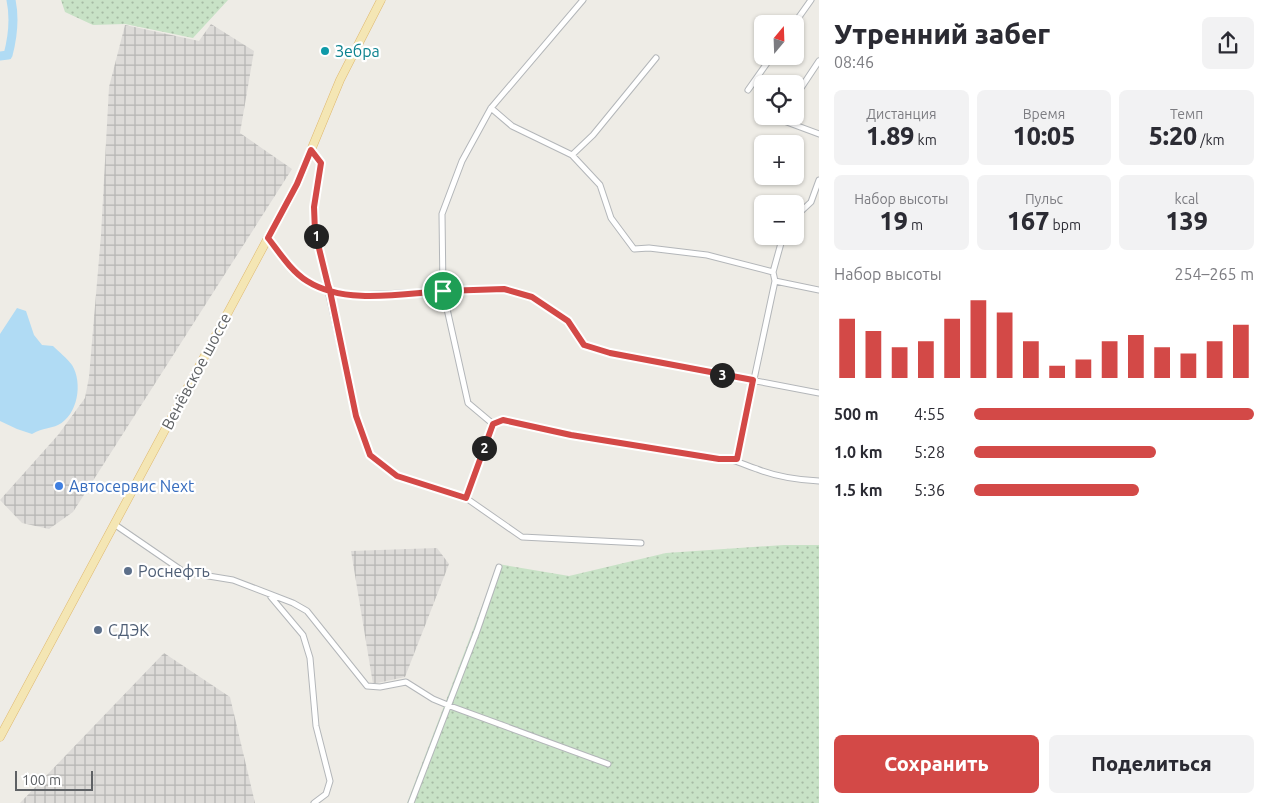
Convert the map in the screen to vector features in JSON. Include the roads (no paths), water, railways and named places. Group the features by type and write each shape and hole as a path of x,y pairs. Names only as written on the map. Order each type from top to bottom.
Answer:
{"main road":[{"name":"Венёвское шоссе","path":"0,737 297,184 340,80 381,0"}],"street":[{"path":"493,424 468,403 443,291 442,214 462,161 491,108 583,0"},
{"path":"800,15 811,0"},
{"path":"572,155 593,135 656,58"},
{"path":"804,83 819,61"},
{"path":"748,90 766,65"},
{"path":"491,108 512,126 572,155 600,185 611,218 634,249 649,248 707,255 773,272"},
{"path":"795,125 819,134"},
{"path":"311,150 321,163 314,207 315,232 330,291 356,416 370,455 397,476 466,498 522,537 641,544"},
{"path":"804,208 810,202 819,180"},
{"path":"268,238 296,272 306,281 330,291 355,295 504,289 532,297 568,321 584,345 610,353 819,393"},
{"path":"737,459 775,281 773,272 780,245"},
{"path":"775,281 819,290"},
{"path":"466,498 493,424 503,420 571,435 719,459 737,459 756,469 798,480 819,481"},
{"path":"114,524 184,572 233,580 293,603 308,611 367,686 380,687 406,682 448,706 608,764"},
{"path":"411,803 478,631 498,568"},
{"path":"269,595 303,634 310,658 316,726 330,781 326,794 314,803"}],"water":[{"path":"17,308 26,311 34,335 42,345 53,346 70,362 75,372 78,389 74,406 65,420 58,425 32,434 0,421 0,334"}],"waterway":[{"path":"0,56 8,55 11,41 13,28 11,0"}],"place":[{"name":"Зебра","path":"325,51"},
{"name":"Автосервис Next","path":"59,486"},
{"name":"Роснефть","path":"128,571"},
{"name":"СДЭК","path":"98,630"}]}
